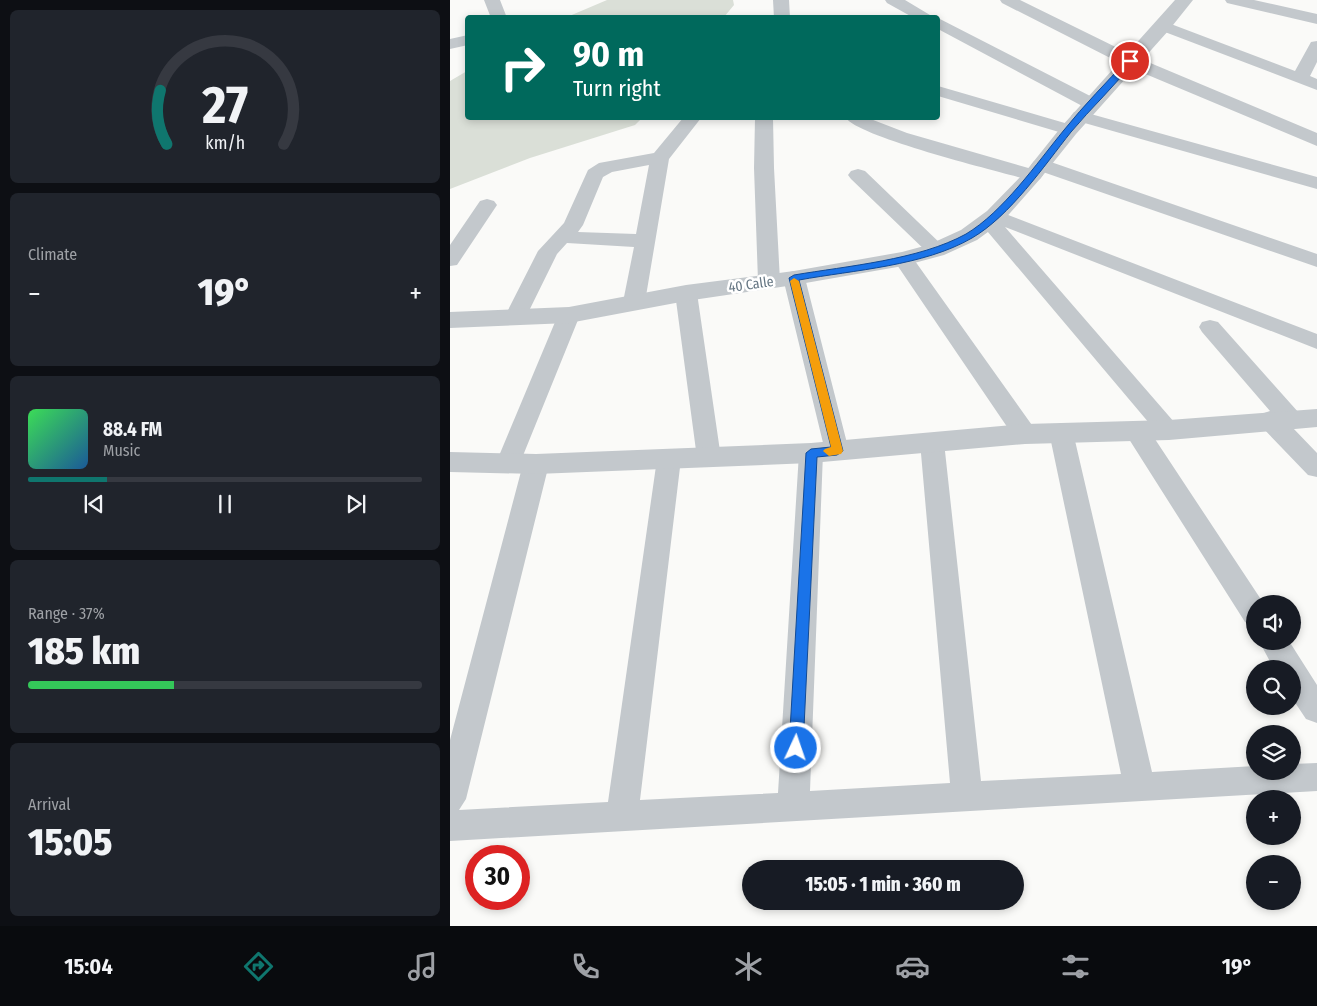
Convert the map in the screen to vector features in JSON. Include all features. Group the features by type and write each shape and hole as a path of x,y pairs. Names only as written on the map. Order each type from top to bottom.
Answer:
{"street":[{"path":"492,0 498,15"},
{"path":"893,0 920,15"},
{"path":"1008,0 1130,61 1317,140"},
{"name":"40 Calle","path":"450,320 569,315 686,293 794,278 903,259 936,250 970,236 992,218 1037,170 1080,116 1163,26 1184,0"},
{"path":"1233,0 1317,19"},
{"path":"940,24 1080,116"},
{"path":"1163,26 1317,85"},
{"path":"450,44 465,41"},
{"path":"1300,78 1317,46"},
{"path":"940,91 1080,116 1317,183"},
{"path":"634,302 660,158 690,120"},
{"path":"764,120 769,281"},
{"path":"859,120 874,128 900,136 1037,170 1317,261"},
{"path":"514,318 541,262 548,251 573,225 595,174 606,167 660,158"},
{"path":"858,175 936,250"},
{"path":"450,260 487,205"},
{"path":"992,218 1317,342"},
{"path":"992,218 1169,430"},
{"path":"561,237 645,240"},
{"path":"903,259 1025,434"},
{"path":"793,806 824,452 794,278"},
{"path":"686,293 709,458"},
{"path":"508,463 569,315"},
{"path":"1210,327 1317,468"},
{"path":"450,462 536,464 709,458 824,452 1025,434 1169,430 1317,418"},
{"path":"1136,430 1246,600"},
{"path":"1061,432 1139,785"},
{"path":"932,442 966,796"},
{"path":"622,816 670,459"},
{"path":"450,799 536,464"},
{"path":"1301,686 1317,710"},
{"path":"450,826 1317,776"}],"shaded area":[{"path":"607,0 733,0 734,5 726,15 572,15"},
{"path":"465,72 465,120 640,120 635,125 530,158 450,189 450,81"}],"slow traffic":[{"path":"794,281 837,451 829,451"}],"route":[{"path":"796,748 811,453 837,451 794,278 903,259 936,250 970,236 995,216 1033,175 1069,130 1130,61"}]}
